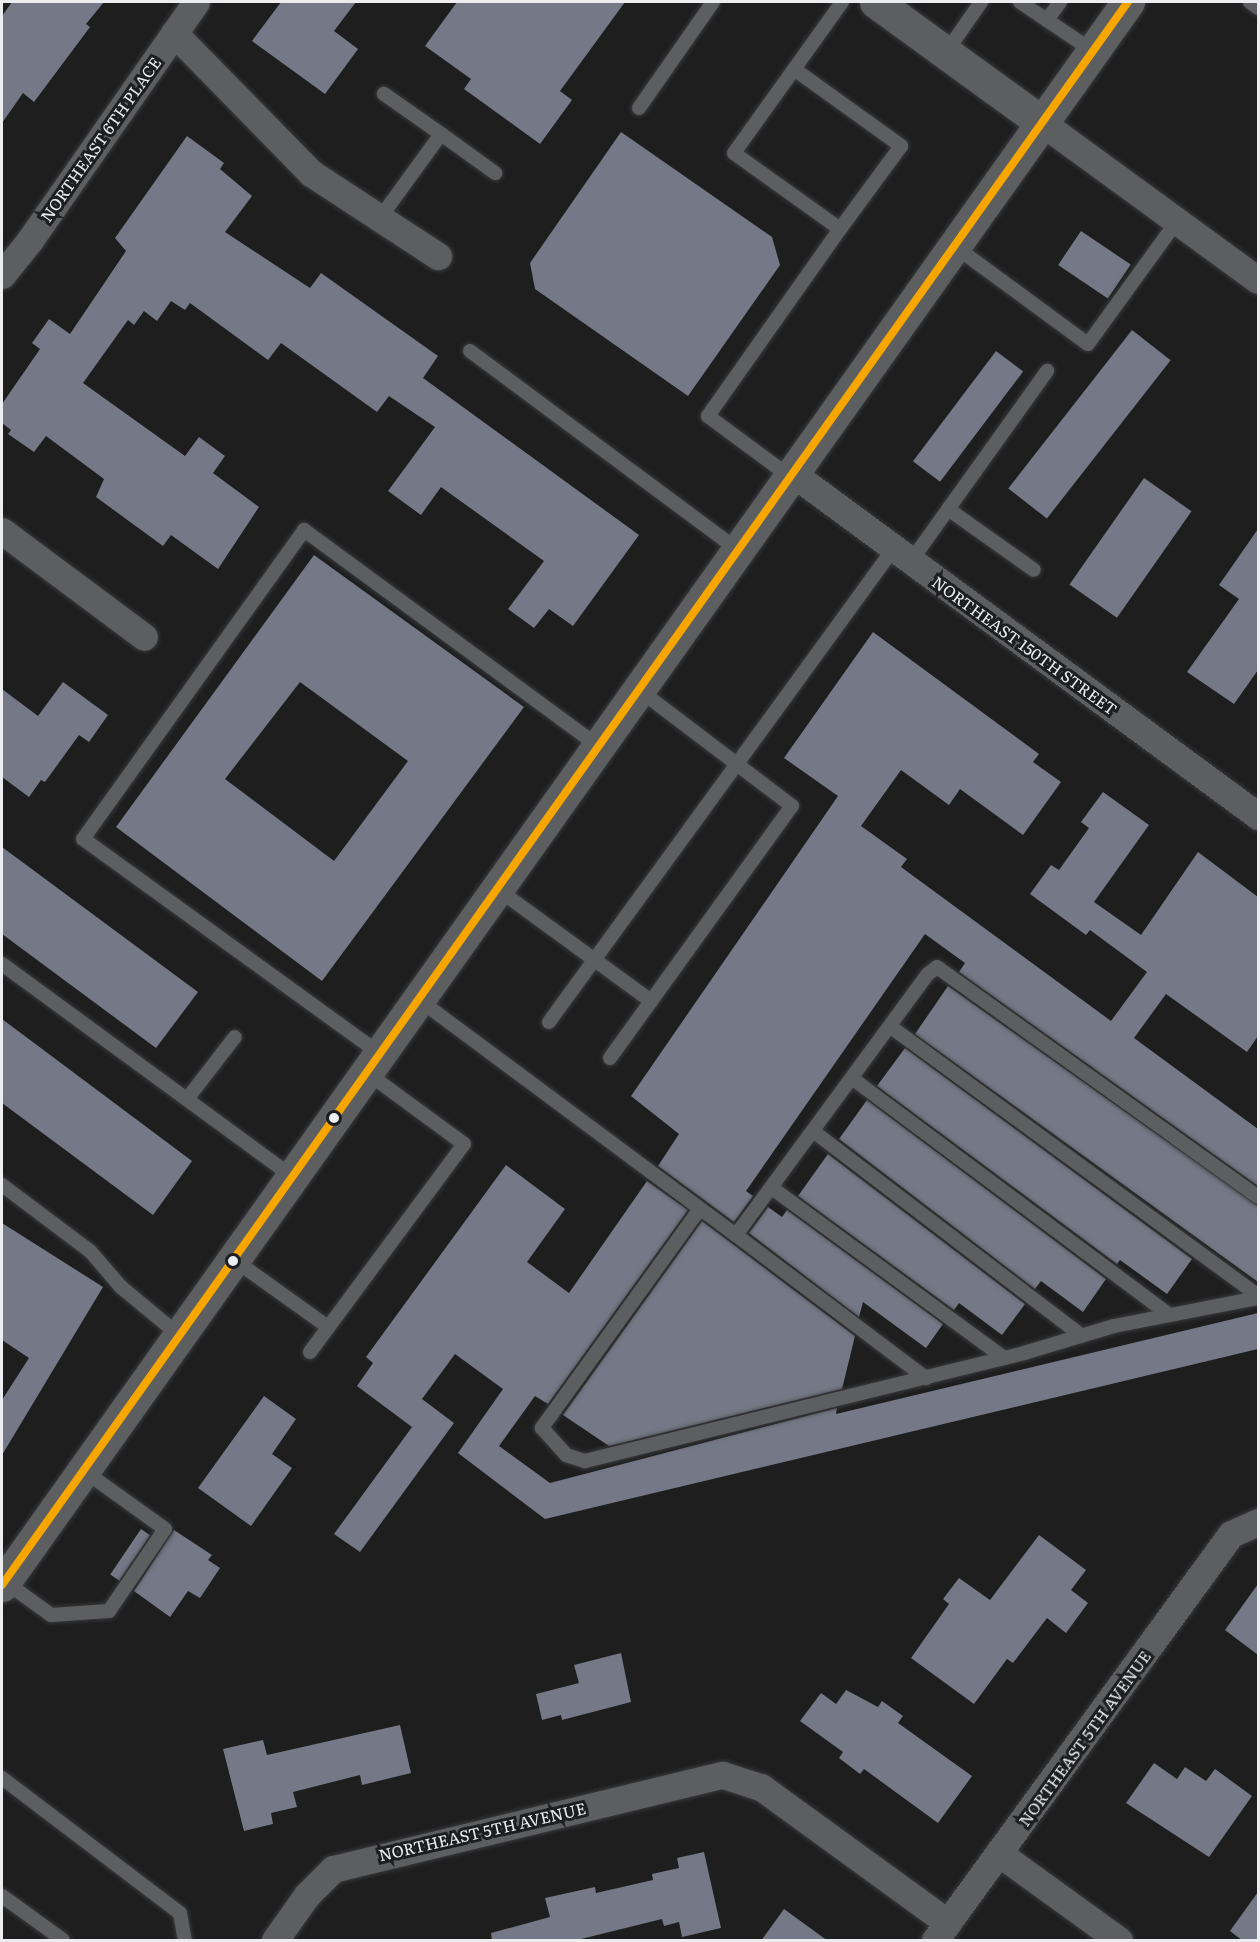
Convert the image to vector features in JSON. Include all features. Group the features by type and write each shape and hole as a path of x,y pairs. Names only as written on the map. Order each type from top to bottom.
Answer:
{"main road":[{"path":"876,2 947,51 1041,122"},
{"path":"3,1583 1128,2"}],"street":[{"name":"NORTHEAST 6TH PLACE","path":"2,275 30,240 196,2"},
{"path":"174,33 311,173 438,256"},
{"path":"1041,122 1258,280"},
{"name":"NORTHEAST 150TH STREET","path":"791,474 1258,816"},
{"path":"2,531 144,637"},
{"name":"NORTHEAST 5TH AVENUE","path":"275,1941 307,1895 333,1869 723,1775 761,1787 942,1932 1231,1534 1258,1522"},
{"path":"1000,1854 1119,1941"}],"lane":[{"path":"639,108 712,2"},
{"path":"840,229 734,153 842,2"},
{"path":"947,51 981,2"},
{"path":"1047,20 1060,2"},
{"path":"1250,2 1258,8"},
{"path":"1024,3 1093,51"},
{"path":"791,474 708,416 901,146 794,69"},
{"path":"384,94 495,173"},
{"path":"380,218 441,134"},
{"path":"953,245 1088,344 1177,221"},
{"path":"470,351 737,549"},
{"path":"549,1022 736,765 902,554 948,509 1047,371"},
{"path":"948,509 1034,570"},
{"path":"310,1352 464,1144 373,1063 83,839 304,530 598,746"},
{"path":"610,1058 792,806 638,689"},
{"path":"496,888 651,1001"},
{"path":"2,964 292,1176"},
{"path":"736,1235 853,1079 928,974 937,967 949,972 1258,1197"},
{"path":"418,999 608,1137 699,1210 736,1235 926,1378"},
{"path":"891,1027 1258,1297"},
{"path":"187,1099 235,1037"},
{"path":"853,1079 1170,1315"},
{"path":"813,1131 1082,1336"},
{"path":"2,1185 90,1251 121,1287 179,1335"},
{"path":"772,1188 1004,1358"},
{"path":"699,1210 542,1428 566,1455 585,1461 926,1378 1082,1336 1258,1297"},
{"path":"233,1259 328,1327"},
{"path":"3,1583 51,1615 109,1611 165,1529 83,1470"},
{"path":"2,1778 180,1913 185,1941"},
{"path":"2,1896 63,1941"}],"building":[{"path":"12,2 104,2 86,24 90,27 34,102 23,93 2,123 2,16"},
{"path":"281,2 356,2 334,31 358,49 325,94 252,41"},
{"path":"457,2 625,2 560,91 572,100 540,144 464,89 471,79 425,46"},
{"path":"621,132 772,237 780,265 688,396 535,289 530,263"},
{"path":"187,136 224,163 220,169 252,196 225,232 310,288 321,273 438,356 423,378 639,535 573,626 549,609 534,628 508,609 544,561 441,487 421,515 388,491 435,427 389,396 377,412 281,343 268,360 190,303 185,310 171,301 157,321 144,311 134,325 128,320 83,383 185,456 199,437 225,456 213,473 259,507 218,569 171,535 163,546 96,497 104,479 46,436 34,452 8,434 11,430 2,423 2,404 40,349 32,343 49,319 70,334 126,251 115,238"},
{"path":"1081,231 1131,265 1108,299 1058,265"},
{"path":"1132,330 1171,360 1047,519 1008,488"},
{"path":"996,351 1023,371 940,482 913,461"},
{"path":"1144,478 1192,511 1117,618 1069,584"},
{"path":"1258,529 1258,670 1234,704 1187,672 1239,599 1219,585"},
{"path":"314,555 524,707 322,981 116,827","holes":["300,682 408,761 334,861 225,779"]},
{"path":"873,632 1039,754 1033,762 1061,782 1023,835 960,789 949,805 901,770 861,826 907,859 901,867 1111,1021 1147,972 1090,930 1086,935 1030,894 1051,865 1059,870 1089,828 1081,822 1103,792 1149,825 1094,902 1141,935 1198,852 1258,897 1258,1036 1247,1052 1166,994 1134,1038 1258,1129 1258,1186 959,972 965,963 925,934 746,1191 753,1196 734,1222 658,1166 679,1134 631,1096 838,796 784,758"},
{"path":"63,682 108,715 89,742 79,735 45,782 41,780 29,797 2,777 2,689 38,716"},
{"path":"2,847 198,992 156,1048 2,934"},
{"path":"948,986 1258,1206 1258,1282 915,1034"},
{"path":"2,1019 192,1161 153,1215 2,1103"},
{"path":"905,1048 1192,1259 1167,1294 1120,1260 1117,1264 877,1086"},
{"path":"867,1100 1106,1279 1083,1312 1041,1281 1035,1289 839,1139"},
{"path":"828,1154 1025,1304 1002,1335 959,1303 954,1310 798,1196"},
{"path":"506,1165 565,1209 527,1262 569,1293 647,1181 688,1210 548,1404 535,1396 499,1446 550,1483 837,1408 836,1414 1258,1313 1258,1349 545,1519 458,1453 503,1389 455,1354 422,1399 454,1423 360,1552 334,1534 412,1427 357,1386 373,1363 366,1357"},
{"path":"768,1207 782,1217 787,1210 943,1324 926,1348 863,1302 859,1317 749,1233"},
{"path":"702,1221 855,1336 842,1389 609,1446 563,1415"},
{"path":"2,1223 103,1287 2,1455 2,1400 29,1358 2,1340"},
{"path":"264,1396 296,1419 272,1454 292,1468 251,1526 198,1488"},
{"path":"141,1529 150,1535 119,1581 110,1575"},
{"path":"174,1530 212,1555 208,1560 220,1568 200,1598 188,1591 170,1617 134,1591"},
{"path":"1039,1535 1086,1570 1071,1590 1088,1603 1066,1633 1047,1618 1013,1663 1007,1659 974,1704 911,1658 949,1604 943,1599 959,1578 990,1600"},
{"path":"1258,1584 1258,1655 1225,1630"},
{"path":"621,1653 631,1702 562,1720 561,1715 542,1720 536,1694 579,1683 574,1665"},
{"path":"846,1690 878,1707 882,1701 903,1716 898,1723 972,1776 938,1823 864,1769 860,1774 839,1758 843,1752 800,1721 821,1693 836,1704"},
{"path":"400,1725 411,1773 362,1785 360,1775 293,1792 297,1807 271,1813 273,1824 244,1831 223,1749 263,1740 267,1755"},
{"path":"1154,1763 1177,1779 1185,1767 1206,1781 1215,1769 1252,1796 1209,1857 1126,1803"},
{"path":"704,1852 721,1928 682,1937 679,1922 664,1926 662,1919 573,1941 492,1941 491,1933 550,1917 545,1898 595,1887 596,1893 653,1880 652,1874 679,1868 677,1858"},
{"path":"1258,1892 1258,1941 1243,1941 1230,1931"},
{"path":"784,1909 828,1941 761,1941"}],"transit line":[{"path":"2,1585 1128,2"}]}
